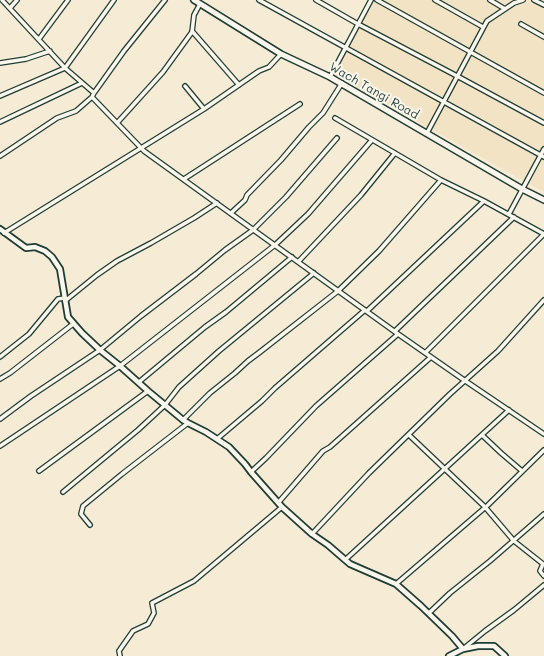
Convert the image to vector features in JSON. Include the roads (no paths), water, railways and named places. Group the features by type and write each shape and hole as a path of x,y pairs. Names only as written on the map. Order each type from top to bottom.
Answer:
{"main road":[{"name":"Wach Tangi Road","path":"194,0 281,54 330,76 427,134 522,189 544,200"}],"street":[{"path":"10,8 17,0"},
{"path":"39,39 68,0"},
{"path":"0,96 65,68 114,0"},
{"path":"0,156 57,118 76,111 93,95 124,51 165,0"},
{"path":"259,0 542,156"},
{"path":"316,0 544,123"},
{"path":"330,76 371,0"},
{"path":"377,0 544,93"},
{"path":"435,0 483,27"},
{"path":"490,0 505,9"},
{"path":"427,134 487,20 514,3 523,0"},
{"path":"534,0 544,5"},
{"path":"2,1 65,68 82,83 144,151 425,353 544,434"},
{"path":"117,123 163,72 192,31 194,15 200,4"},
{"path":"521,24 544,37"},
{"path":"192,31 239,85"},
{"path":"0,63 26,59 50,51"},
{"path":"281,54 269,67 204,109 2,231 26,248 35,247 46,251 52,257 60,269 68,318 100,350 186,421 229,447 278,503 312,534 328,545 350,564 396,584 429,613 463,649"},
{"path":"0,122 82,83"},
{"path":"231,214 309,127 323,114 342,83"},
{"path":"185,86 204,109"},
{"path":"184,180 300,104"},
{"path":"335,118 441,180 509,214 544,234 425,353"},
{"path":"0,419 31,396 100,350 225,250 253,230 286,197 337,138"},
{"path":"0,446 120,366 275,245 308,214 372,140"},
{"path":"509,214 542,156 544,149"},
{"path":"298,262 361,194 395,153"},
{"path":"90,525 81,514 84,506 186,421 210,393 235,373 248,360 338,291 379,251 441,180"},
{"path":"217,439 366,310 484,201"},
{"path":"0,357 29,334 58,299 65,299 117,261 164,236 217,203"},
{"path":"251,472 316,406 397,332 514,218"},
{"path":"139,382 186,342 226,312 292,257"},
{"path":"63,492 138,430 165,405 179,387 219,351 314,274"},
{"path":"312,534 369,473 464,380 498,350 544,300"},
{"path":"0,379 10,374 73,324"},
{"path":"278,503 323,450 330,447 431,357"},
{"path":"39,472 148,391"},
{"path":"345,560 509,410"},
{"path":"409,435 485,507 514,541 543,563 540,571 544,576"},
{"path":"482,435 522,471"},
{"path":"396,584 485,507 544,450"},
{"path":"120,656 119,651 133,631 148,624 154,614 152,603 194,581 282,507"},
{"path":"429,613 450,593 490,562 544,514"},
{"path":"449,656 463,649 544,585"},
{"path":"463,649 478,646 494,646 505,656"}]}
